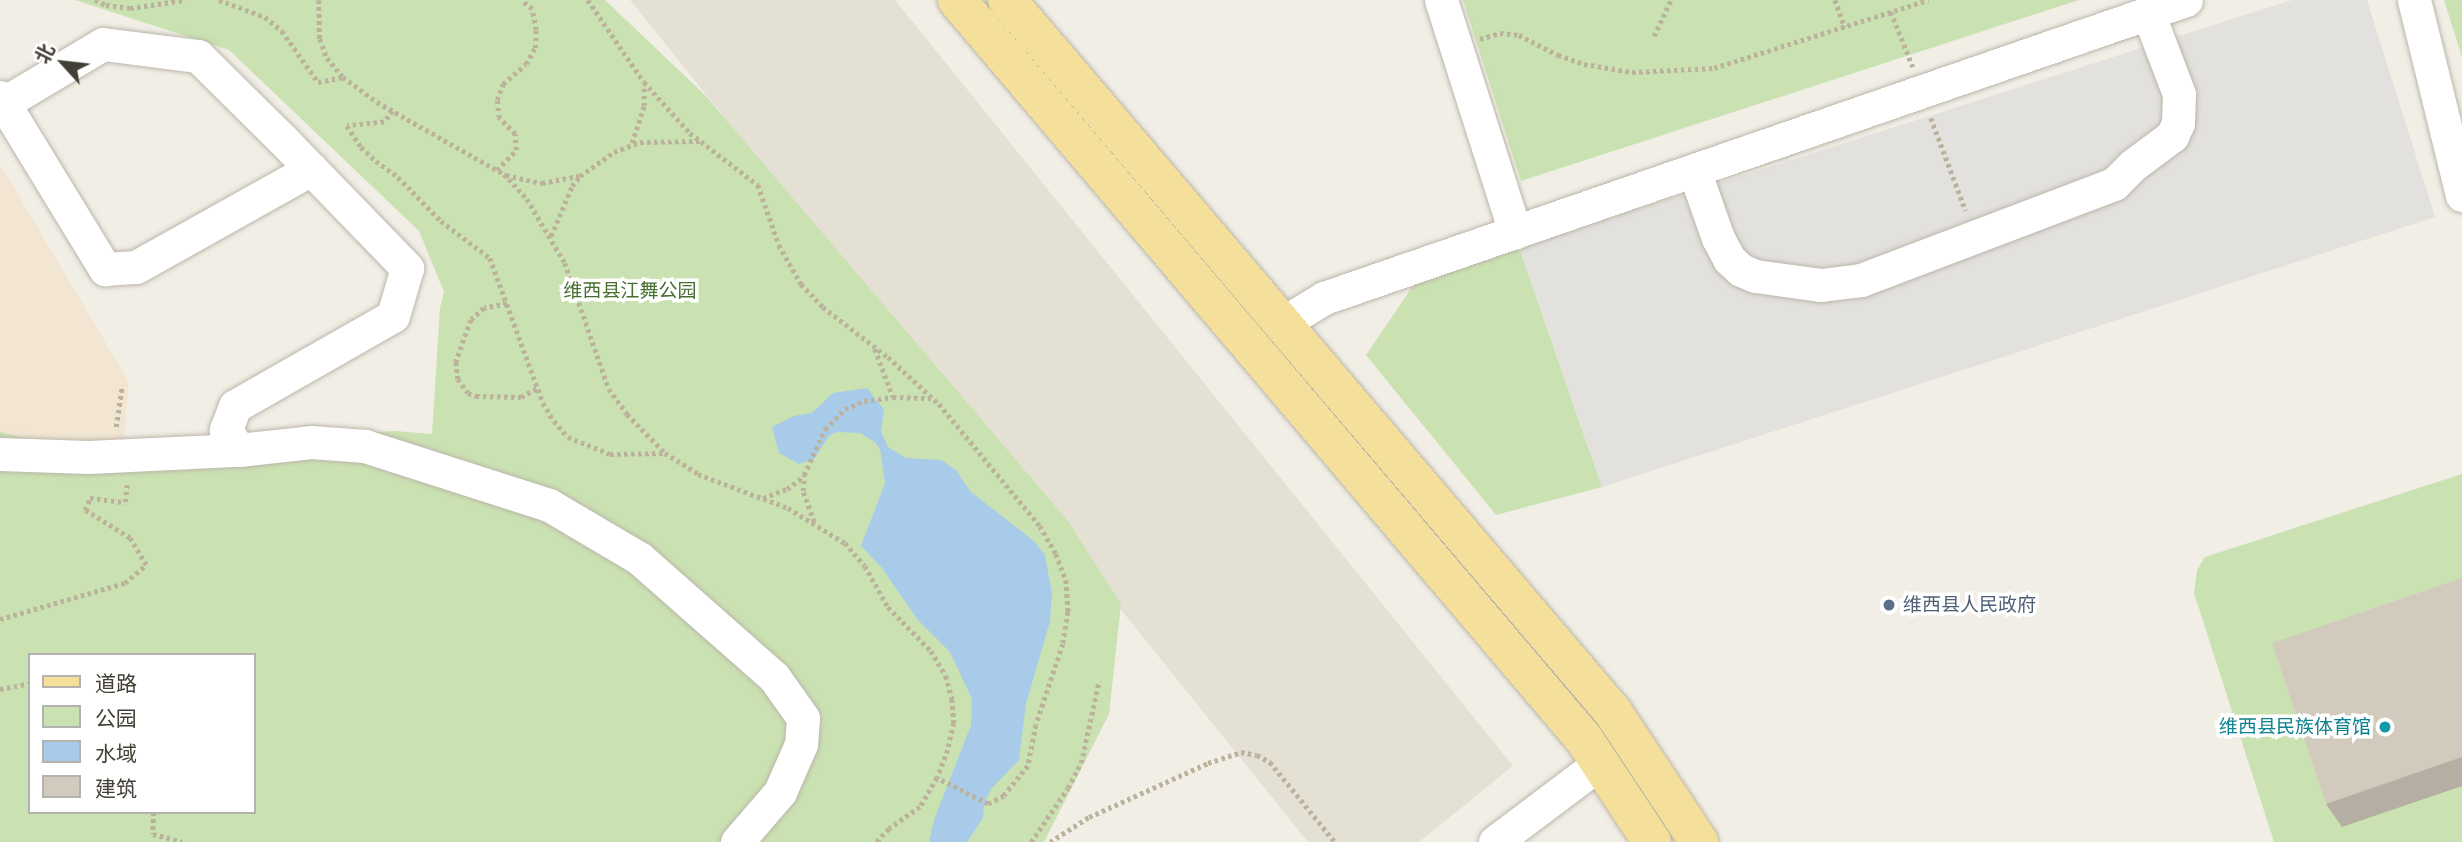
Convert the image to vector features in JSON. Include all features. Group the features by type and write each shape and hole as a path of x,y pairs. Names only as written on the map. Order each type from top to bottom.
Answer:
{"main road":[{"path":"957,0 1584,739 1652,842"},
{"path":"1007,0 1613,712 1699,842"}],"street":[{"path":"1441,0 1515,232"},
{"path":"1283,323 1324,298 2186,0"},
{"path":"2414,0 2462,195"},
{"path":"1695,170 1718,239 1729,259 1755,276 1821,285 1861,280 2113,184 2133,164 2172,136 2178,123 2179,94 2148,13"},
{"path":"239,450 226,430 235,406 393,316 407,268 311,169 198,55 103,44 2,100 105,269 136,267 311,169"},
{"path":"0,454 118,455 239,450 311,442 365,446 549,505 639,558 774,677 803,719 801,744 780,792 737,842"},
{"path":"1495,842 1601,762"}],"path":[{"path":"95,0 106,5 130,8 185,0"},
{"path":"219,0 265,17 282,31 318,82 343,77"},
{"path":"318,0 320,40 327,58 343,77 393,111 504,174 542,183 580,176 632,144 675,139 701,141"},
{"path":"497,170 516,150 515,134 499,118 496,100 503,84 526,64 535,48 536,30 532,9 522,0"},
{"path":"587,0 644,82 690,133 758,185 779,245 800,284 823,307 874,346 932,398 1040,526 1066,580 1068,612 1063,644 1036,725 1028,766 1004,796 988,804 937,778"},
{"path":"1654,36 1671,0"},
{"path":"1835,0 1845,27"},
{"path":"1456,47 1500,33 1519,34 1558,55 1584,64 1632,72 1714,68 1930,0"},
{"path":"1891,12 1906,49"},
{"path":"632,144 644,106 644,82"},
{"path":"1922,91 1975,237"},
{"path":"393,111 384,122 347,126 361,147 376,161 398,177 441,221 490,258 537,388 554,421 568,437 610,454 665,453"},
{"path":"504,174 527,199 565,263 609,389 627,414 665,453 698,474 763,498 815,523 851,551 865,566 888,607 931,651 946,676 954,723 937,778 920,807 889,829 877,842"},
{"path":"551,236 561,208 580,176"},
{"path":"507,304 484,308 471,320 456,362 458,379 468,393 476,396 521,397 537,388"},
{"path":"874,346 893,397"},
{"path":"0,619 125,583 146,565 130,538 85,510 90,498 125,502 118,455 117,409 122,386"},
{"path":"815,523 803,491 804,475 825,429 838,415 864,401 893,397 932,398"},
{"path":"763,498 787,489 804,475"},
{"path":"1031,842 1068,788 1081,763 1099,681"},
{"path":"0,689 28,683"},
{"path":"1051,842 1088,817 1228,755 1257,755 1270,762 1335,842"},
{"path":"154,814 153,834 181,842"}],"shaded area":[{"path":"630,0 895,0 1513,766 1419,842 1308,842"},
{"path":"2292,0 2367,0 2435,217 1602,487 1519,247"},
{"path":"0,164 129,382 124,440 0,443"}],"green space":[{"name":"维西县江舞公园","path":"75,0 605,0 705,95 1068,521 1121,604 1109,714 1044,842 0,842 0,432 65,449 395,431 432,434 440,308 444,292 419,231 229,50"},
{"path":"1463,0 2079,0 1521,181"},
{"path":"2444,0 2462,0 2462,57"},
{"path":"1519,247 1602,487 1496,515 1366,355 1417,280"},
{"path":"2462,474 2462,842 2274,842 2194,593 2197,570 2205,557"}],"water":[{"path":"867,388 884,410 881,432 888,447 906,458 941,460 956,470 971,492 1034,541 1045,555 1052,594 1050,621 1026,704 1019,760 991,789 984,804 983,818 967,842 929,842 934,820 971,725 972,699 950,652 917,619 882,568 861,546 885,483 880,449 875,442 860,433 837,432 829,436 814,459 799,464 779,453 772,427 794,416 812,413 833,393"}],"building":[{"name":"维西县民族体育馆","path":"2462,578 2462,757 2326,804 2272,643"}],"place":[{"name":"维西县人民政府","path":"1889,605"},
{"name":"维西县民族体育馆","path":"2385,727"}]}
